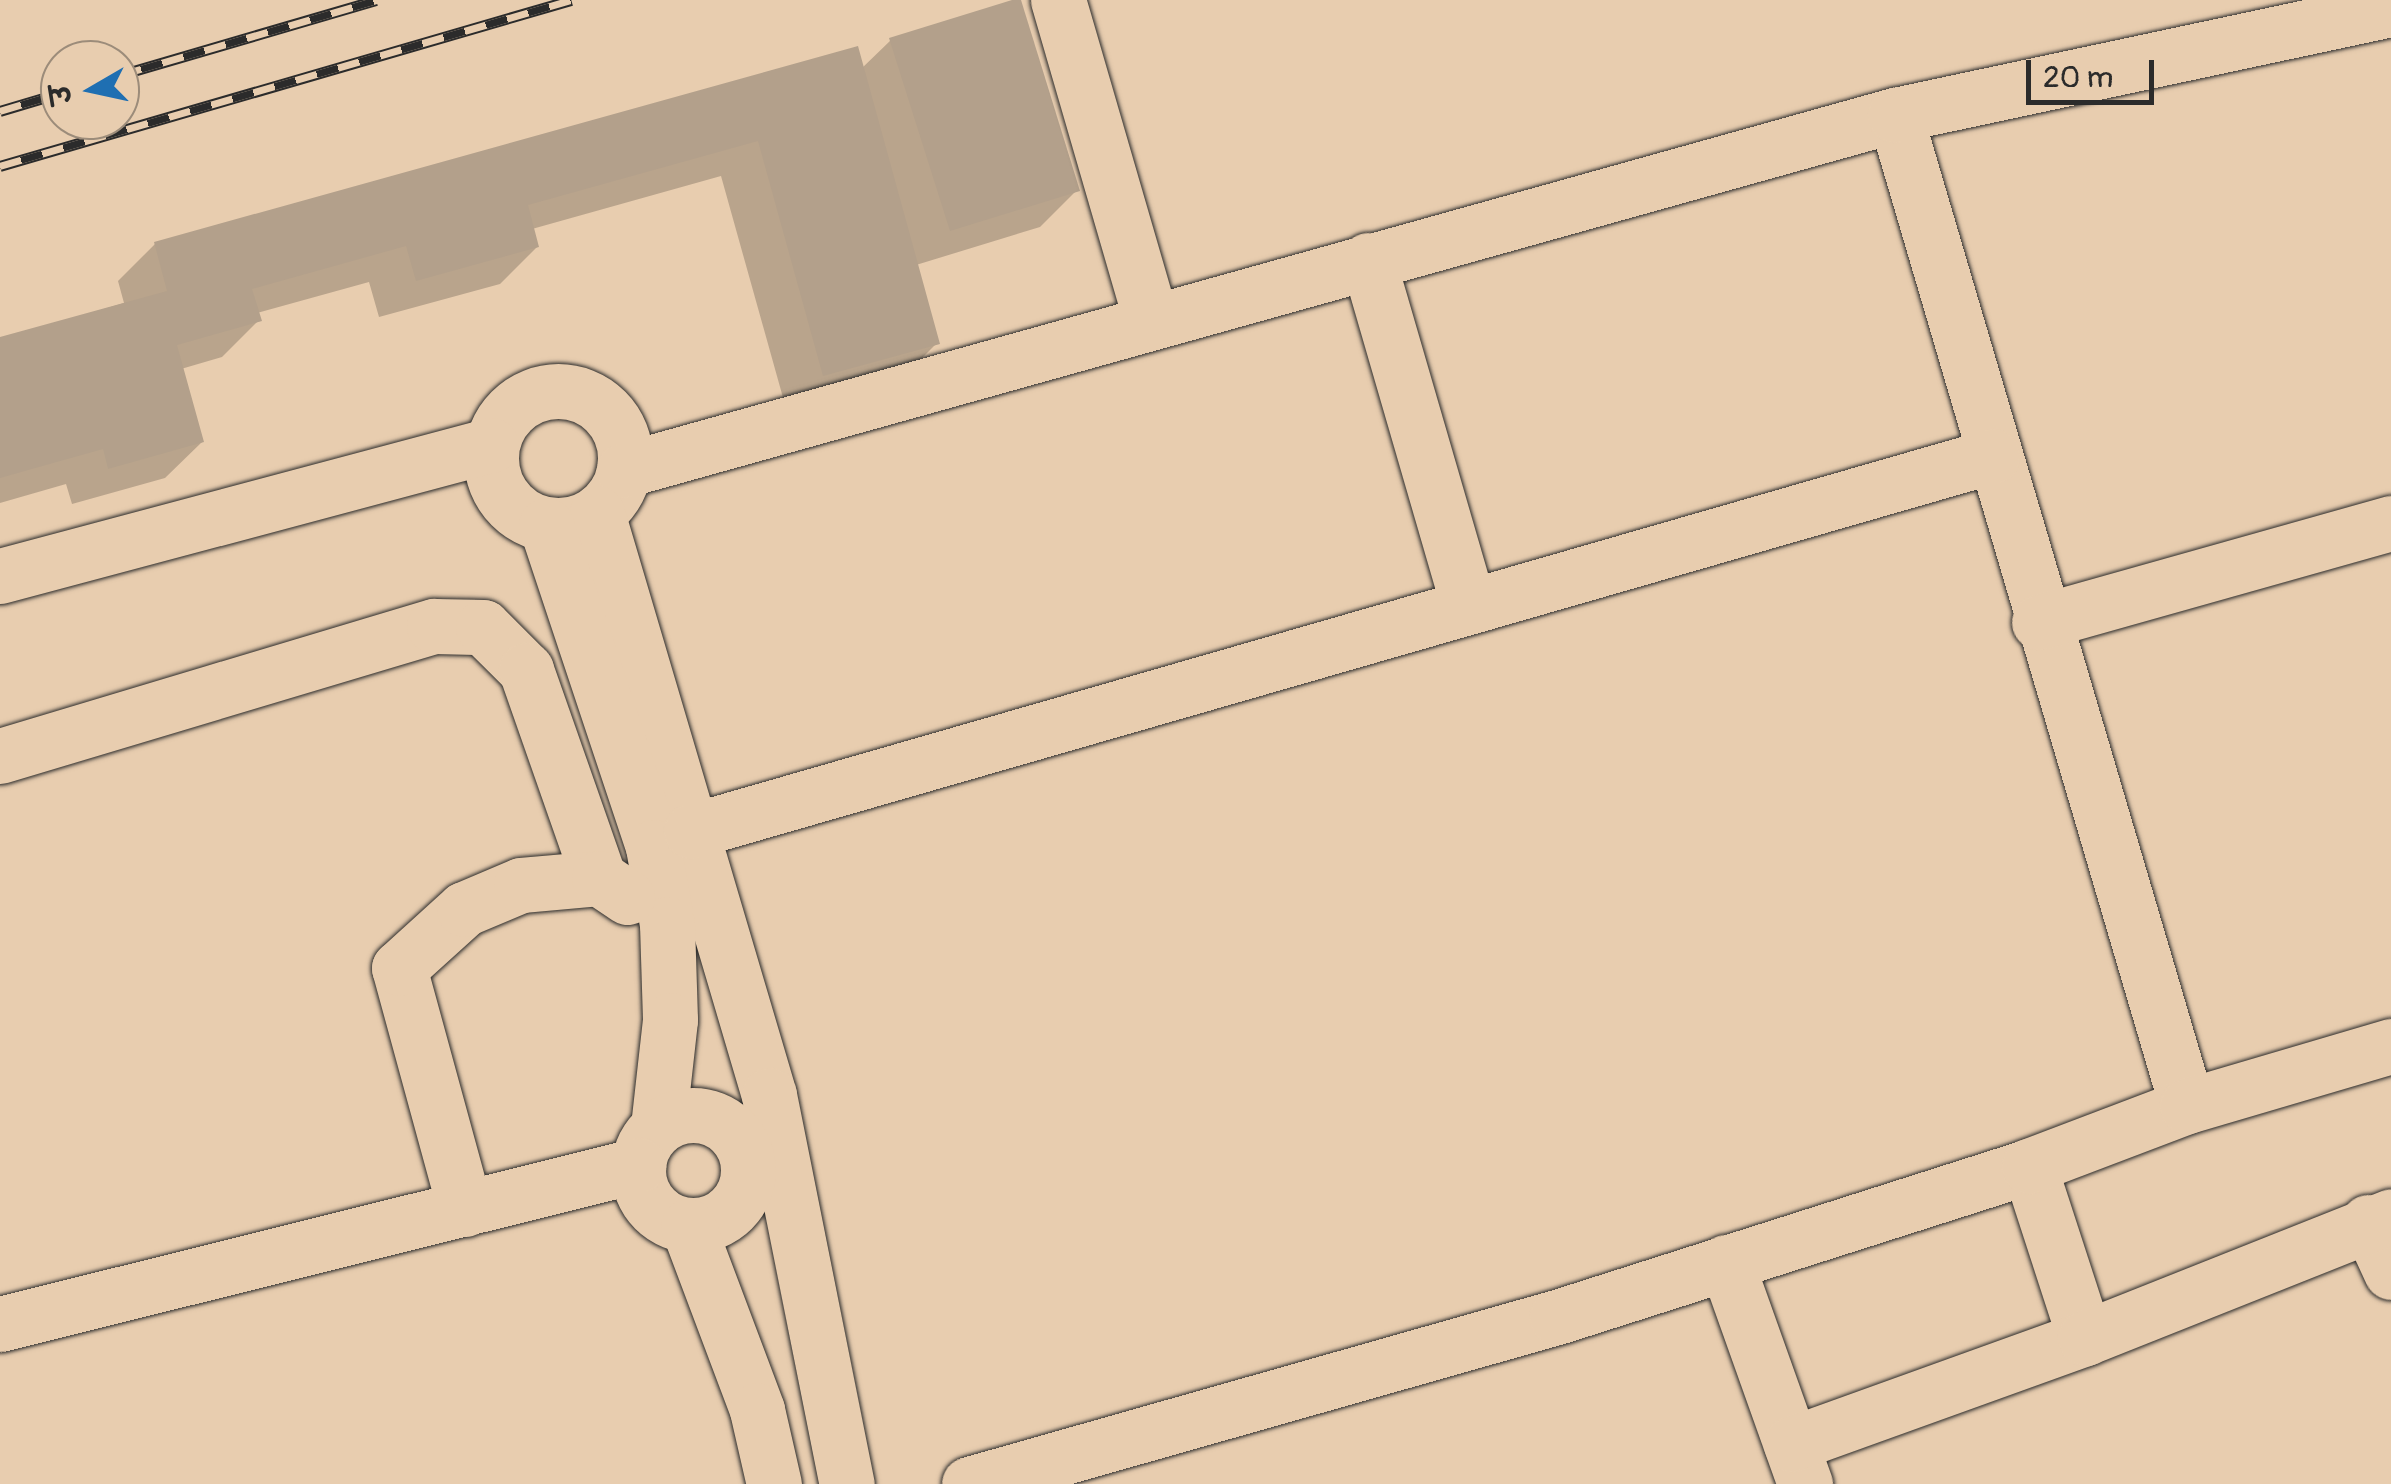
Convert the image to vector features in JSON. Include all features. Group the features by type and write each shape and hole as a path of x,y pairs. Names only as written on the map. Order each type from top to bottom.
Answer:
{"street":[{"path":"1058,0 1151,321"},
{"path":"491,446 502,496 589,503 1151,321 1894,115 2391,9"},
{"path":"1894,115 2039,622 2187,1106"},
{"path":"1368,260 1468,604"},
{"path":"0,576 491,446 519,402 544,391 569,391 594,400 614,419 589,503 668,924 670,1020 648,1146 650,1206 688,1226 709,1224 742,1197 746,1154"},
{"path":"691,831 1992,456"},
{"path":"589,503 769,1095 848,1484"},
{"path":"2039,622 2391,523"},
{"path":"0,756 434,626 483,627 526,670 599,878 668,924"},
{"path":"465,1209 399,968 464,909 520,884 599,878"},
{"path":"968,1484 1558,1317 2030,1166 2187,1106 2391,1046"},
{"path":"0,1324 465,1209 648,1146 677,1117 719,1121 790,1205"},
{"path":"2030,1166 2086,1338"},
{"path":"1726,1262 1798,1464 2086,1338 2380,1219 2391,1272"},
{"path":"688,1226 758,1410 774,1484"}],"building":[{"path":"1021,0 1080,191 950,231 889,38"},
{"path":"858,46 940,344 823,376 758,141 528,205 539,247 416,281 406,246 252,289 262,321 177,345 204,442 108,469 103,449 0,478 0,337 167,291 154,242"}],"railway":[{"path":"140,69 376,0"},
{"path":"0,166 571,0"},
{"path":"0,111 40,99"}]}
